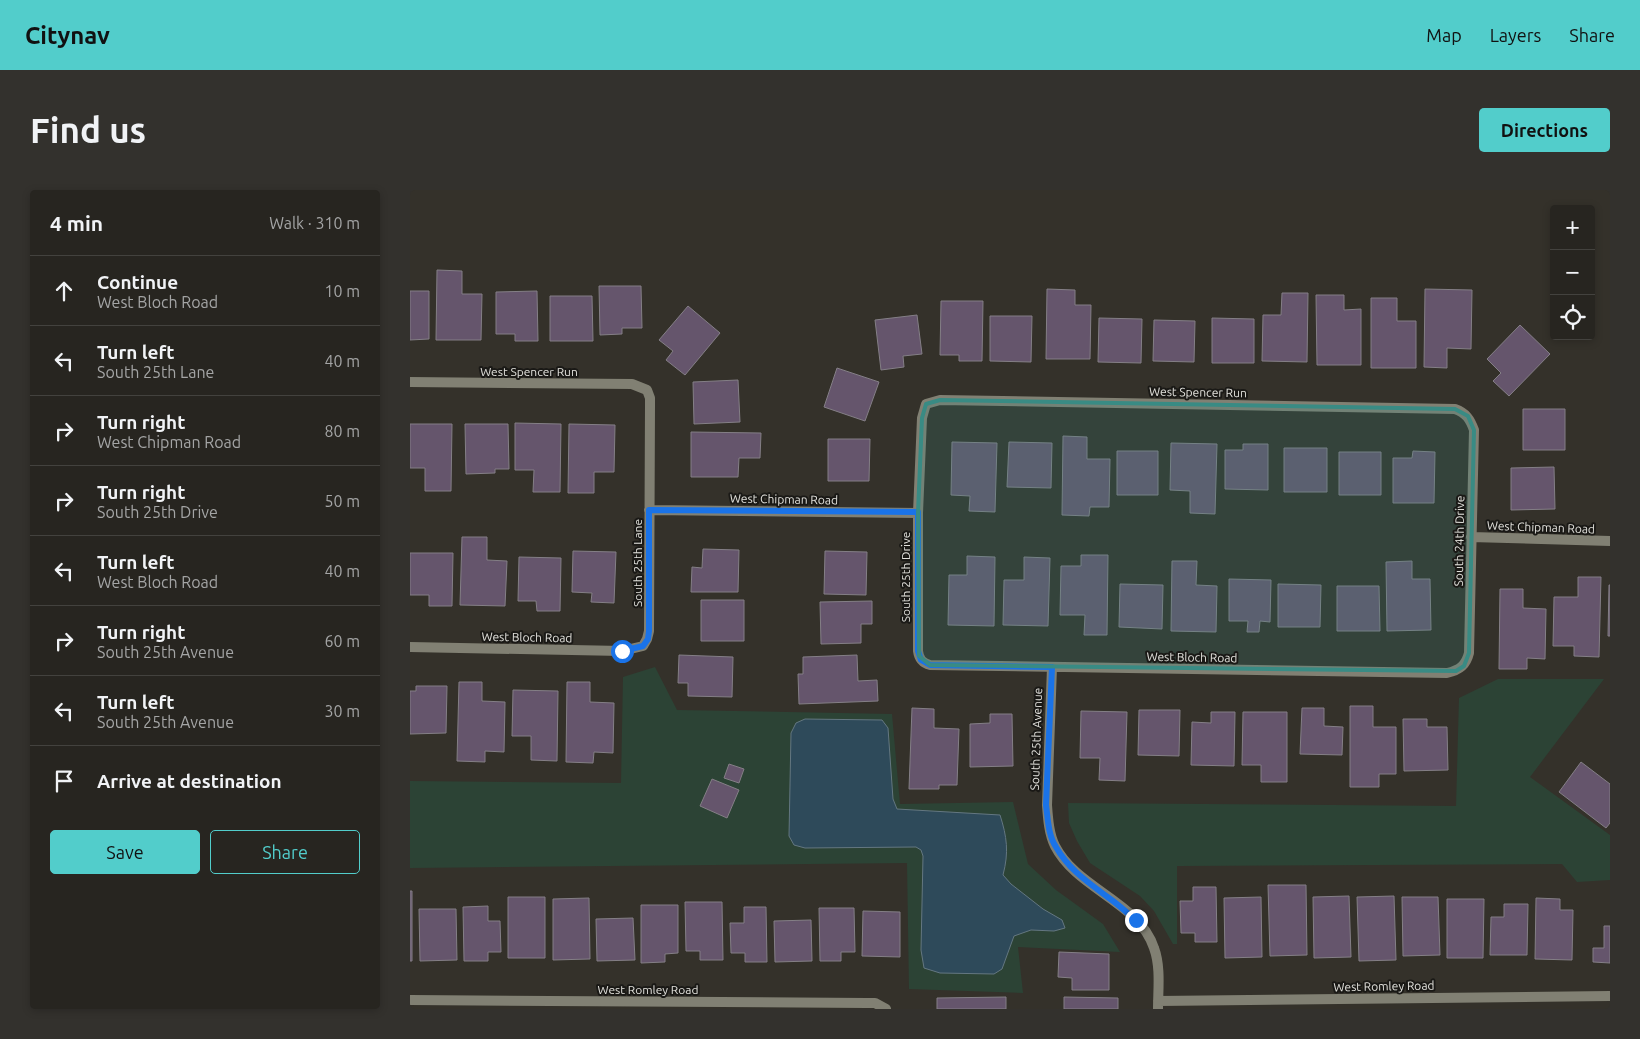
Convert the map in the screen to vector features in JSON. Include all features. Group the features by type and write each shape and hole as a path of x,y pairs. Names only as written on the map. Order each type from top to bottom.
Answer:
{"street":[{"name":"West Spencer Run","path":"410,382 632,384 646,390"},
{"name":"South 25th Lane","path":"643,646 648,639 649,631 650,398 646,390"},
{"name":"West Spencer Run","path":"926,404 940,400 1455,409 1468,416"},
{"name":"South 25th Drive","path":"921,660 918,651 918,512 922,418 926,404"},
{"name":"South 24th Drive","path":"1464,666 1469,653 1474,430 1468,416"},
{"name":"West Chipman Road","path":"649,510 918,512"},
{"name":"West Chipman Road","path":"1472,537 1610,541"},
{"name":"West Bloch Road","path":"410,647 622,651 643,646"},
{"name":"West Bloch Road","path":"921,660 930,665 1447,673 1456,671 1464,666"},
{"name":"South 25th Avenue","path":"1052,667 1046,805 1048,825 1055,846 1083,880 1110,898 1145,929 1155,949 1158,1005"},
{"name":"West Romley Road","path":"1158,1005 1610,996"},
{"name":"West Romley Road","path":"410,1000 875,1003 885,1008"}],"highlighted area":[{"path":"940,400 1455,409 1468,416 1474,430 1469,653 1464,666 1456,671 930,665 919,656 918,513 922,418 926,404"}],"green space":[{"path":"655,667 677,710 892,714 900,804 1013,802 1028,864 1056,890 1103,924 1120,952 1018,947 1023,993 909,989 907,863 410,868 410,781 621,783 623,677"},
{"path":"1498,679 1604,679 1530,777 1610,835 1610,880 1577,882 1562,864 1177,866 1177,944 1173,944 1154,911 1140,896 1090,863 1069,823 1068,803 1456,806 1459,698"}],"water":[{"path":"805,719 882,720 888,728 893,799 897,809 1000,815 1006,845 1003,875 1011,884 1043,909 1062,920 1065,928 1054,931 1031,930 1014,936 1002,969 994,974 940,973 924,968 921,950 923,856 921,850 916,847 805,848 794,845 789,836 791,733 796,723"}],"building":[{"path":"437,270 462,271 462,294 482,294 481,340 436,340"},
{"path":"599,286 641,286 642,328 622,328 622,334 600,335"},
{"path":"1047,289 1075,290 1075,305 1091,305 1090,359 1046,359"},
{"path":"1425,289 1472,290 1471,349 1447,348 1447,368 1424,367"},
{"path":"410,291 429,291 429,339 410,340"},
{"path":"537,291 538,341 515,341 515,334 496,334 496,292"},
{"path":"1282,293 1308,293 1307,362 1262,361 1263,315 1281,315"},
{"path":"1316,295 1344,295 1344,310 1361,309 1361,365 1317,365"},
{"path":"550,296 592,296 593,341 550,341"},
{"path":"1371,298 1397,298 1397,321 1416,321 1416,368 1371,368"},
{"path":"941,301 983,301 982,361 959,361 959,355 940,355"},
{"path":"688,306 720,333 685,375 666,360 673,351 659,340"},
{"path":"917,315 922,354 903,356 904,367 881,370 875,320"},
{"path":"990,316 1032,316 1031,362 990,361"},
{"path":"1099,318 1142,319 1141,363 1098,362"},
{"path":"1212,318 1254,319 1254,363 1212,363"},
{"path":"1154,320 1195,321 1194,362 1153,361"},
{"path":"1520,325 1550,354 1509,396 1493,381 1501,373 1487,359"},
{"path":"837,368 879,382 865,421 824,407"},
{"path":"738,380 740,422 694,424 693,382"},
{"path":"1523,409 1565,409 1565,450 1523,450"},
{"path":"515,423 561,424 560,492 533,492 534,470 515,470"},
{"path":"410,424 452,424 451,491 425,491 425,468 410,468"},
{"path":"465,424 508,424 509,469 495,469 495,473 466,474"},
{"path":"569,424 615,425 614,472 594,472 594,493 568,493"},
{"path":"691,432 761,433 760,458 739,458 738,477 691,477"},
{"path":"1063,436 1087,437 1087,459 1110,459 1109,507 1090,507 1089,516 1062,515"},
{"path":"828,439 870,439 869,481 828,481"},
{"path":"952,442 997,443 995,512 969,511 970,496 951,495"},
{"path":"1009,442 1052,443 1051,488 1007,487"},
{"path":"1171,443 1217,444 1215,514 1190,513 1190,491 1170,490"},
{"path":"1243,444 1268,444 1268,490 1225,489 1225,450 1243,450"},
{"path":"1284,448 1327,448 1327,492 1284,492"},
{"path":"1117,451 1158,451 1158,495 1117,495"},
{"path":"1413,451 1435,452 1434,503 1393,503 1393,458 1412,458"},
{"path":"1339,452 1381,452 1381,495 1339,495"},
{"path":"1554,467 1555,509 1511,510 1511,468"},
{"path":"462,537 487,537 487,560 507,561 505,606 460,605"},
{"path":"703,549 739,550 738,592 691,592 692,567 702,568"},
{"path":"573,551 616,552 614,603 591,602 592,593 572,592"},
{"path":"825,551 867,552 866,595 824,594"},
{"path":"410,553 453,553 452,606 429,606 429,595 410,595"},
{"path":"1081,555 1108,555 1107,635 1084,635 1085,615 1060,615 1061,566 1081,566"},
{"path":"967,556 995,557 994,626 948,625 949,575 967,575"},
{"path":"519,557 561,558 560,611 537,611 536,601 518,601"},
{"path":"1024,557 1050,558 1048,626 1003,625 1004,580 1024,580"},
{"path":"1172,561 1197,561 1196,585 1217,586 1216,632 1171,631"},
{"path":"1412,561 1412,579 1430,579 1431,630 1387,631 1386,562"},
{"path":"1578,577 1601,577 1599,657 1574,656 1574,646 1553,646 1554,597 1578,597"},
{"path":"1229,579 1271,580 1270,622 1260,621 1259,632 1247,632 1248,621 1229,621"},
{"path":"1120,584 1163,585 1162,629 1119,627"},
{"path":"1278,584 1321,585 1320,627 1278,627"},
{"path":"1609,585 1610,636 1608,636"},
{"path":"1337,586 1379,586 1380,631 1337,631"},
{"path":"1500,589 1523,589 1523,608 1546,609 1545,659 1527,658 1527,669 1499,669"},
{"path":"701,600 744,600 744,641 701,641"},
{"path":"872,601 872,624 861,624 861,643 821,644 820,602"},
{"path":"679,655 733,657 732,697 688,696 688,683 678,683"},
{"path":"857,655 858,681 877,680 878,701 799,704 798,674 803,674 803,657"},
{"path":"459,682 482,682 482,701 505,702 504,752 485,751 485,762 457,761"},
{"path":"567,682 590,682 590,702 614,703 613,753 594,752 593,763 566,762"},
{"path":"416,686 447,686 446,733 410,734 410,691 416,691"},
{"path":"513,690 558,691 557,761 531,760 531,736 512,736"},
{"path":"1350,706 1373,706 1373,727 1396,727 1396,774 1379,774 1379,787 1350,787"},
{"path":"912,708 934,709 934,728 959,729 957,785 939,785 939,789 909,789"},
{"path":"1302,708 1324,708 1324,726 1343,727 1342,755 1300,754"},
{"path":"1139,710 1180,710 1179,756 1138,755"},
{"path":"1081,711 1127,712 1125,781 1099,780 1100,758 1080,758"},
{"path":"1211,712 1235,712 1234,766 1191,765 1192,722 1211,723"},
{"path":"1243,712 1287,712 1287,782 1261,782 1261,765 1242,765"},
{"path":"990,714 1012,714 1013,766 970,767 970,724 990,723"},
{"path":"1403,719 1427,719 1427,727 1447,727 1448,770 1404,771"},
{"path":"1581,762 1610,784 1610,823 1606,828 1559,792"},
{"path":"729,764 744,769 739,783 724,778"},
{"path":"712,779 739,790 727,818 700,806"},
{"path":"1268,885 1306,885 1307,955 1270,956"},
{"path":"1193,887 1216,887 1217,942 1195,942 1195,933 1181,933 1180,901 1193,901"},
{"path":"410,891 412,891 412,961 410,961"},
{"path":"1349,896 1351,957 1314,958 1313,897"},
{"path":"1394,896 1396,960 1359,961 1357,897"},
{"path":"508,897 545,897 545,958 508,958"},
{"path":"1261,897 1262,957 1225,958 1224,898"},
{"path":"1402,897 1438,897 1440,955 1403,956"},
{"path":"589,898 590,959 553,960 553,899"},
{"path":"1536,898 1560,899 1560,910 1573,910 1572,960 1535,959"},
{"path":"1447,899 1484,899 1483,958 1447,958"},
{"path":"685,902 722,902 723,960 700,960 700,951 686,951"},
{"path":"1504,904 1528,904 1527,955 1490,955 1491,917 1504,917"},
{"path":"641,905 678,905 678,953 665,954 665,962 641,963"},
{"path":"488,906 488,921 500,921 501,952 488,952 488,961 464,961 463,907"},
{"path":"744,907 766,907 767,962 745,962 745,953 731,953 730,923 744,923"},
{"path":"819,908 854,908 855,952 841,952 841,961 820,961"},
{"path":"419,909 456,909 457,960 420,961"},
{"path":"863,911 900,912 900,957 862,956"},
{"path":"633,918 635,960 597,961 596,919"},
{"path":"811,920 812,961 775,962 774,921"},
{"path":"1604,926 1610,926 1610,963 1593,962 1593,948 1604,948"},
{"path":"1059,952 1109,954 1109,990 1072,990 1072,978 1058,977"},
{"path":"1006,997 1006,1009 937,1009 937,998"},
{"path":"1064,997 1118,998 1118,1009 1064,1009"}],"route":[{"path":"622,651 643,646 648,639 649,510 918,512 918,656 930,665 1052,667 1046,805 1048,825 1055,846 1083,880 1110,898 1136,920"}]}
